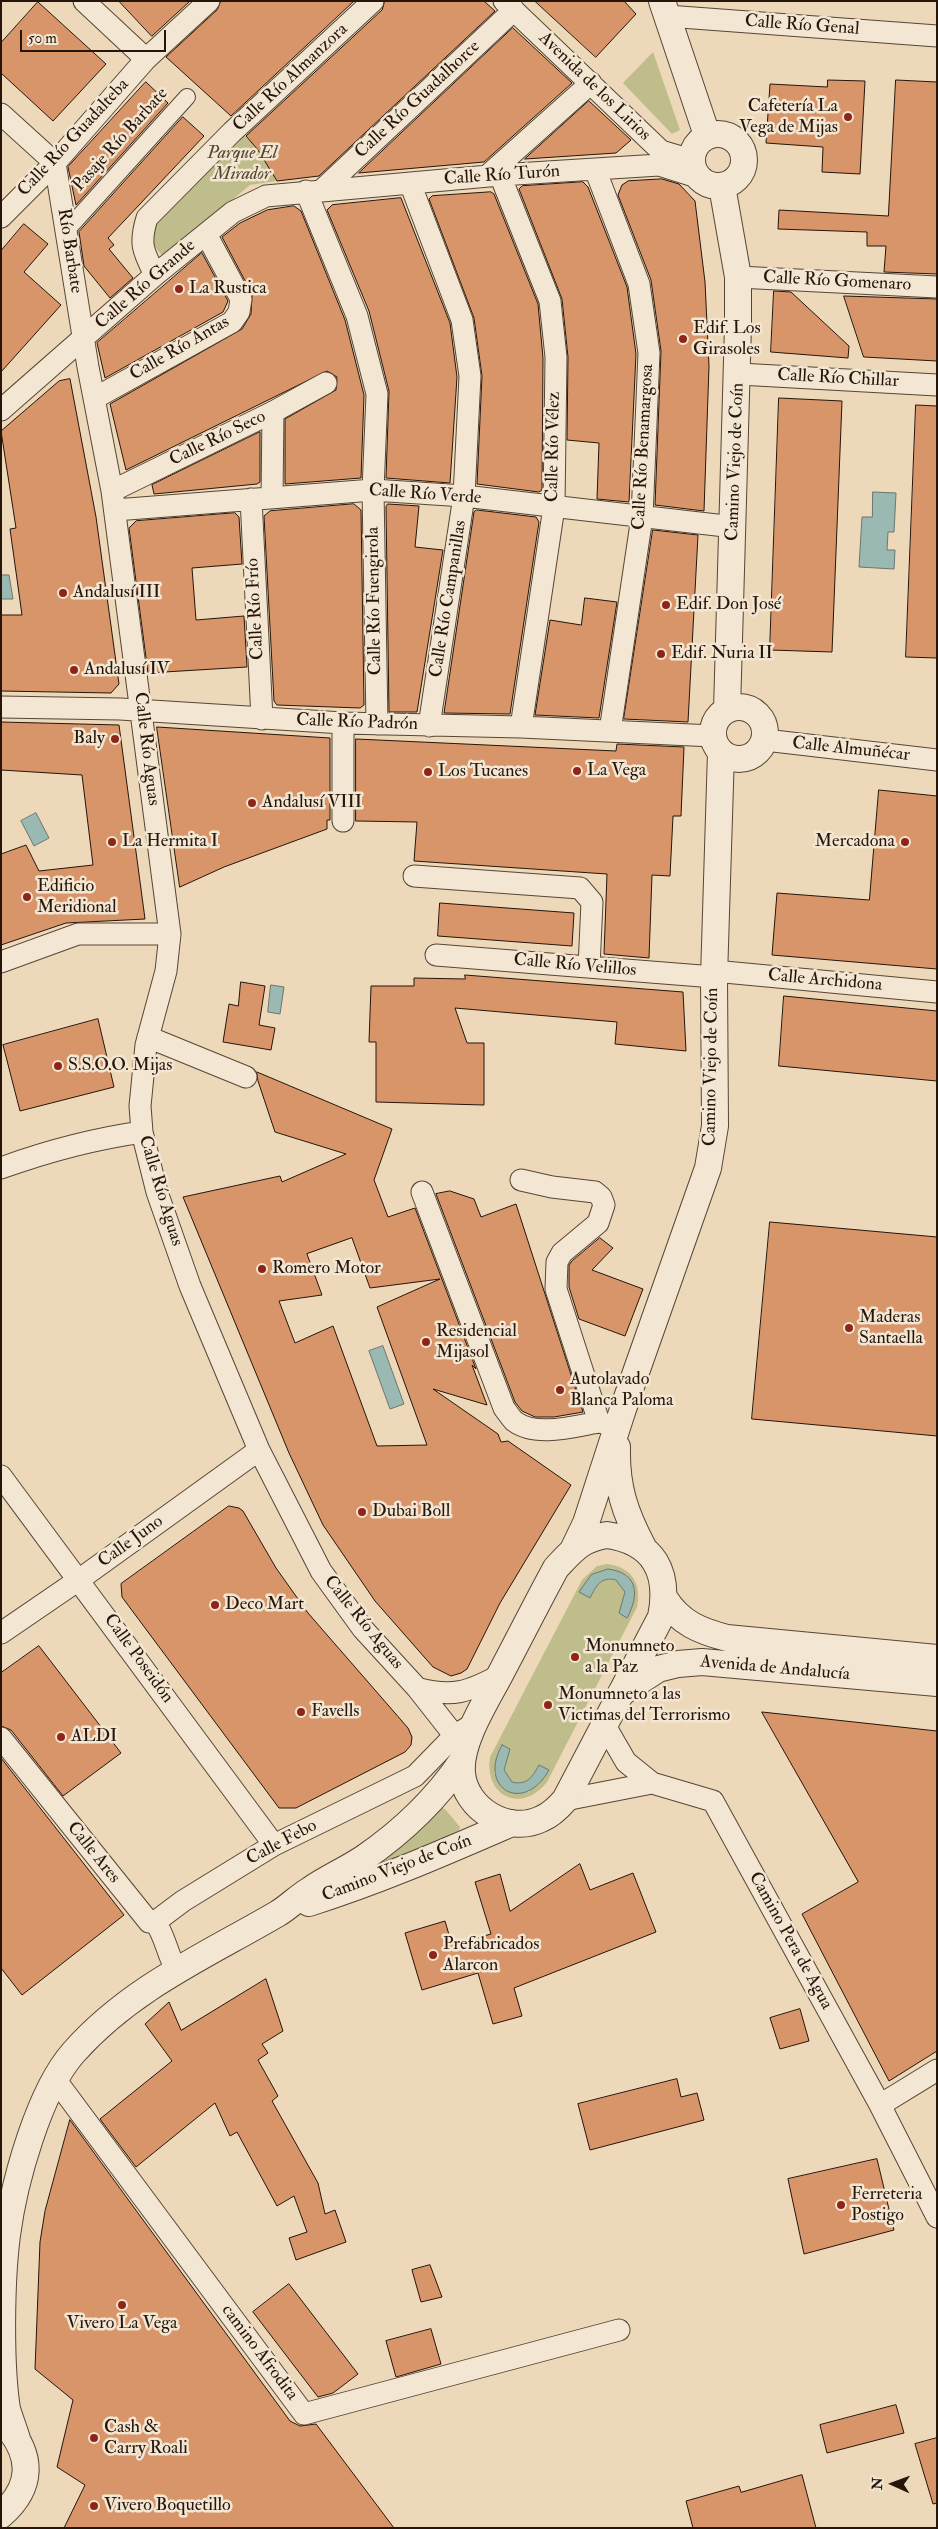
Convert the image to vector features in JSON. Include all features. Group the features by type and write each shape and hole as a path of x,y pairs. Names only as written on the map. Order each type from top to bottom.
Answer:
{"street":[{"path":"84,1 146,59"},
{"name":"Calle Río Guadalteba","path":"1,217 54,162 146,59 210,1"},
{"name":"Calle Río Almanzora","path":"155,275 142,247 142,235 147,218 232,132 373,1"},
{"name":"Avenida de los Lirios","path":"509,6 661,151 694,168"},
{"name":"Calle Río Guadalhorce","path":"314,190 509,6"},
{"path":"664,9 707,135"},
{"name":"Calle Río Genal","path":"664,9 937,36"},
{"path":"494,176 591,83"},
{"name":"Pasaje Río Barbate","path":"65,232 187,97"},
{"path":"1,114 54,162"},
{"path":"724,134 738,143 742,150 744,158 740,174 729,184 722,186 704,183 694,168 696,145 707,135 724,134"},
{"name":"Río Barbate","path":"54,162 84,340"},
{"name":"Calle Río Turón","path":"314,190 660,165 694,168"},
{"name":"Calle Río Benamargosa","path":"595,169 639,284 649,353 642,517 610,731"},
{"name":"Calle Río Vélez","path":"494,176 550,301 556,357 554,507 521,727"},
{"name":"Calle Río Campanillas","path":"410,183 462,320 470,376 464,496 429,726"},
{"name":"Camino Viejo de Coín","path":"722,186 738,277 739,374 727,710"},
{"name":"Calle Río Grande","path":"1,410 84,340 155,275 233,212 266,196 314,190"},
{"name":"Calle Río Fuengirola","path":"314,190 357,316 377,394 373,490 377,724"},
{"name":"Calle Río Antas","path":"95,398 232,322 239,312 241,299 206,234"},
{"name":"Calle Río Gomenaro","path":"738,277 937,287"},
{"name":"Calle Río Aguas","path":"84,340 114,500 170,934 166,971 148,1037 142,1080 142,1132 157,1192 190,1286 259,1450 321,1571 363,1629 417,1688 462,1755"},
{"name":"Calle Río Chillar","path":"739,374 937,384"},
{"path":"272,412 326,383"},
{"name":"Calle Río Seco","path":"114,500 272,412 272,498"},
{"name":"Calle Río Verde","path":"114,500 251,499 373,490 464,496 734,527"},
{"name":"Calle Río Frío","path":"251,499 262,719"},
{"name":"Calle Río Padrón","path":"1,707 141,710 343,723 610,731 717,744"},
{"path":"737,707 753,711 764,723 765,740 757,753 744,759 735,759 717,744 717,718 727,710 737,707"},
{"path":"343,723 343,821"},
{"name":"Calle Almuñécar","path":"765,740 937,760"},
{"name":"Camino Viejo de Coín","path":"1,2516 13,2505 22,2490 26,2473 24,2455 9,2431 3,2384 1,2331 6,2193 55,2079 74,2052 116,2011 176,1969 280,1912 310,1889 364,1858 421,1813 462,1755 500,1675 556,1568 574,1548 586,1523 608,1424 708,1168 715,1126 714,974 717,744"},
{"path":"414,876 580,888 592,902 589,967"},
{"path":"1,962 78,934 170,934"},
{"name":"Calle Río Velillos","path":"436,955 589,967 714,974"},
{"name":"Calle Archidona","path":"714,974 937,992"},
{"path":"148,1037 246,1077"},
{"path":"1,1168 44,1152 93,1139 142,1132"},
{"path":"422,1192 504,1408 509,1415 514,1421 528,1428 549,1430 608,1424 556,1289 557,1262 562,1253 598,1223 604,1205 601,1197 595,1192 552,1187 521,1180"},
{"name":"Camino Viejo de Coín","path":"608,1424 619,1489 628,1518 643,1548"},
{"name":"Calle Juno","path":"1,1633 80,1579 259,1450"},
{"name":"Calle Poseidón","path":"1,1476 80,1579 274,1845"},
{"path":"462,1755 469,1797 480,1810 493,1817 512,1823 540,1820 555,1811 565,1800 661,1617 665,1599 663,1580 656,1561 643,1548 624,1538 607,1535 590,1538 574,1548"},
{"name":"Avenida de Andalucía","path":"665,1599 680,1619 704,1632 727,1638 937,1658"},
{"name":"Avenida de Andalucía","path":"620,1693 658,1669 678,1664 702,1662 937,1683"},
{"path":"417,1688 447,1695 481,1686 500,1675"},
{"path":"604,1724 626,1762 652,1783"},
{"name":"Calle Ares","path":"1,1738 149,1922 155,1922 160,1928 169,1958 176,1969"},
{"name":"Calle Febo","path":"415,1776 436,1775 462,1755"},
{"name":"Calle Febo","path":"155,1922 184,1901 274,1845 462,1755"},
{"name":"Camino Pera de Agua","path":"565,1800 652,1783 713,1800 880,2105 937,2217"},
{"name":"Camino Viejo de Coín","path":"280,1912 354,1889 430,1860 512,1823"},
{"path":"880,2105 937,2070"},
{"name":"camino Afrodita","path":"55,2079 304,2414 619,2330"}],"green space":[{"path":"653,52 680,130 672,134 623,83"},
{"name":"Parque El Mirador","path":"243,134 258,150 276,181 250,185 163,257 153,244 156,221"},
{"path":"607,1564 616,1566 629,1573 638,1591 637,1607 547,1782 537,1792 527,1797 516,1799 507,1796 499,1791 493,1782 490,1771 490,1757 582,1580 597,1566","holes":["625,1574 635,1589 627,1617 619,1613 625,1592 616,1580 606,1579 580,1592 591,1575","501,1745 510,1749 504,1770 512,1782 522,1783 526,1781 532,1776 539,1765 529,1792 494,1774"]},
{"path":"442,1808 460,1827 459,1830 424,1851 354,1879"}],"water":[{"path":"873,492 896,493 894,532 888,532 887,550 895,550 894,569 859,567 862,517 872,517"},
{"path":"1,575 9,575 13,599 1,599"},
{"path":"36,813 49,838 34,846 21,821"},
{"path":"271,985 284,987 280,1014 268,1012"},
{"path":"383,1346 404,1404 390,1409 369,1351"},
{"path":"608,1569 625,1575 634,1586 634,1601 627,1618 619,1613 625,1592 616,1580 606,1579 600,1583 590,1598 579,1592 591,1575"},
{"path":"502,1745 510,1749 504,1770 512,1782 522,1783 526,1781 532,1776 539,1765 549,1770 539,1784 528,1791 517,1793 507,1791 499,1784 495,1774 496,1761"}],"building":[{"path":"119,1 190,1 152,36"},
{"path":"221,1 354,1 231,116 166,57 217,10"},
{"path":"385,1 484,1 495,11 319,176 277,181 258,150 246,136 382,10"},
{"path":"535,1 624,1 636,14 596,57"},
{"path":"38,2 106,64 53,121 1,73 1,43"},
{"path":"513,28 572,83 484,162 359,173"},
{"path":"828,80 865,81 860,174 822,172 823,147 766,143 770,84 827,87"},
{"path":"896,80 937,82 937,274 884,272 886,246 867,246 867,232 778,229 779,210 888,216"},
{"path":"146,82 168,103 76,205 68,167"},
{"path":"589,101 631,140 616,153 525,159"},
{"path":"183,117 204,136 108,238 114,245 109,249 133,278 110,298 84,266 79,232"},
{"name":"Edif. Los Girasoles","path":"662,179 679,184 695,201 705,282 709,366 704,511 655,505 661,351 651,280 618,195 622,185 628,181"},
{"path":"583,182 588,187 627,287 636,354 629,502 597,499 599,443 567,440 568,357 562,299 519,189 522,186"},
{"path":"491,192 494,194 538,304 543,358 542,490 539,492 477,484 482,376 474,318 429,199 432,196"},
{"path":"401,198 450,323 457,377 450,483 386,478 389,391 369,311 327,210 332,205"},
{"path":"294,206 301,211 345,320 364,395 361,478 285,484 285,419 336,390 337,377 327,371 126,470 110,404 242,329 251,314 252,294 222,237 240,223 267,210"},
{"path":"24,224 48,244 24,272 61,305 1,372 1,251"},
{"path":"202,253 228,301 223,312 105,378 97,343"},
{"path":"774,291 791,292 849,346 848,358 771,352"},
{"path":"844,296 937,299 937,361 864,357"},
{"path":"70,379 96,517 119,684 111,693 1,691 1,615 22,615 10,529 16,528 1,431 59,381"},
{"path":"779,398 842,401 832,652 770,650"},
{"path":"916,405 937,406 937,658 906,657"},
{"path":"260,432 260,482 257,484 154,494 152,485"},
{"path":"354,504 361,510 364,705 360,708 277,705 274,701 264,516 270,511"},
{"path":"388,504 419,506 415,547 443,550 417,712 389,712 386,507"},
{"path":"477,510 536,517 539,522 510,714 444,713 474,512"},
{"path":"235,513 239,517 242,564 192,568 196,620 244,616 247,667 148,673 129,528 136,521"},
{"path":"653,530 698,535 688,722 624,719"},
{"path":"585,598 617,602 599,718 535,715 550,620 581,625"},
{"name":"La Hermita I","path":"1,722 119,725 145,919 66,923 1,945 1,854 26,845 39,871 93,865 82,775 1,770"},
{"path":"157,727 330,738 330,820 327,820 327,829 224,867 180,887"},
{"path":"356,739 616,751 617,744 684,747 681,816 673,816 670,876 652,875 649,958 604,954 607,874 414,861 417,822 356,821"},
{"path":"879,790 937,796 937,969 772,955 777,893 869,900"},
{"path":"440,903 574,913 572,946 438,936"},
{"path":"465,975 683,992 686,1051 615,1044 617,1022 455,1008 467,1043 484,1043 484,1105 376,1102 376,1042 369,1042 371,986 414,986 414,978 465,979"},
{"path":"241,982 265,986 259,1025 275,1028 271,1050 223,1042 229,1004 238,1006"},
{"path":"784,996 937,1011 937,1081 779,1066"},
{"name":"S.S.O.O. Mijas","path":"98,1019 114,1087 20,1111 3,1045"},
{"path":"257,1072 392,1129 374,1180 388,1217 415,1208 476,1369 472,1365 487,1405 433,1389 498,1434 501,1442 508,1441 571,1485 500,1603 467,1669 461,1673 451,1676 433,1667 375,1601 323,1525 289,1453 183,1197 280,1176 282,1182 346,1154 275,1132 258,1081","holes":["352,1238 370,1288 440,1279 377,1307 427,1445 377,1446 333,1326 295,1343 279,1301 322,1295 307,1254"]},
{"path":"450,1191 474,1199 481,1217 516,1204 583,1412 554,1417 535,1417 522,1411 515,1402 436,1194"},
{"name":"Maderas Santaella","path":"770,1222 937,1237 937,1436 752,1419"},
{"path":"600,1238 613,1248 592,1270 643,1289 625,1336 579,1319 569,1287 569,1265"},
{"path":"229,1506 243,1511 276,1568 308,1613 408,1728 412,1737 411,1745 405,1752 296,1808 279,1808 122,1597 121,1584"},
{"name":"ALDI","path":"39,1646 121,1753 63,1796 11,1730 1,1726 1,1673"},
{"path":"762,1712 937,1731 937,2051 889,2081 802,1914 858,1882"},
{"path":"1,1758 124,1915 22,1995 1,1968"},
{"path":"580,1864 590,1890 633,1873 656,1932 514,1988 522,2016 493,2024 478,1973 422,1990 405,1933 445,1921 452,1945 491,1934 475,1882 500,1874 510,1911"},
{"path":"266,1979 283,2031 262,2044 268,2053 258,2060 278,2096 272,2101 318,2183 325,2214 335,2210 346,2242 296,2260 289,2238 307,2232 294,2196 277,2206 237,2132 230,2136 215,2103 136,2167 100,2119 172,2061 145,2024 169,2002 181,2030"},
{"path":"800,2009 809,2041 780,2049 770,2018"},
{"path":"677,2079 681,2097 697,2093 704,2120 590,2150 578,2104"},
{"name":"Vivero La Vega","path":"70,2120 290,2421 300,2426 316,2424 394,2528 64,2528 85,2485 57,2467 73,2400 35,2369 40,2242 45,2211"},
{"name":"Ferreteria Postigo","path":"877,2159 894,2230 804,2254 788,2179"},
{"path":"430,2265 442,2297 421,2302 412,2270"},
{"path":"289,2284 358,2374 333,2393 318,2397 253,2312"},
{"path":"431,2329 441,2364 396,2377 386,2341"},
{"path":"896,2405 904,2433 827,2453 820,2425"},
{"path":"937,2438 937,2503 933,2504 915,2444"},
{"path":"802,2475 816,2528 693,2528 686,2501 739,2486 741,2492"}],"place":[{"name":"Cafetería La Vega de Mijas","path":"848,117"},
{"name":"La Rustica","path":"179,289"},
{"name":"Edif. Los Girasoles","path":"683,339"},
{"name":"Andalusí III","path":"63,593"},
{"name":"Edif. Don José","path":"666,605"},
{"name":"Edif. Nuria II","path":"661,654"},
{"name":"Andalusí IV","path":"74,670"},
{"name":"Baly","path":"115,739"},
{"name":"La Vega","path":"577,771"},
{"name":"Los Tucanes","path":"428,772"},
{"name":"Andalusí VIII","path":"252,803"},
{"name":"La Hermita I","path":"112,842"},
{"name":"Mercadona","path":"905,842"},
{"name":"Edificio Meridional","path":"27,897"},
{"name":"S.S.O.O. Mijas","path":"58,1066"},
{"name":"Romero Motor","path":"262,1269"},
{"name":"Maderas Santaella","path":"849,1328"},
{"name":"Residencial Mijasol","path":"426,1342"},
{"name":"Autolavado Blanca Paloma","path":"560,1390"},
{"name":"Dubai Boll","path":"362,1512"},
{"name":"Deco Mart","path":"215,1605"},
{"name":"Monumneto a la Paz","path":"575,1657"},
{"name":"Monumneto a las Victimas del Terrorismo","path":"548,1705"},
{"name":"Favells","path":"301,1712"},
{"name":"ALDI","path":"61,1737"},
{"name":"Prefabricados Alarcon","path":"433,1955"},
{"name":"Ferreteria Postigo","path":"841,2205"},
{"name":"Vivero La Vega","path":"122,2305"},
{"name":"Cash & Carry Roali","path":"94,2438"},
{"name":"Vivero Boquetillo","path":"94,2506"}]}
